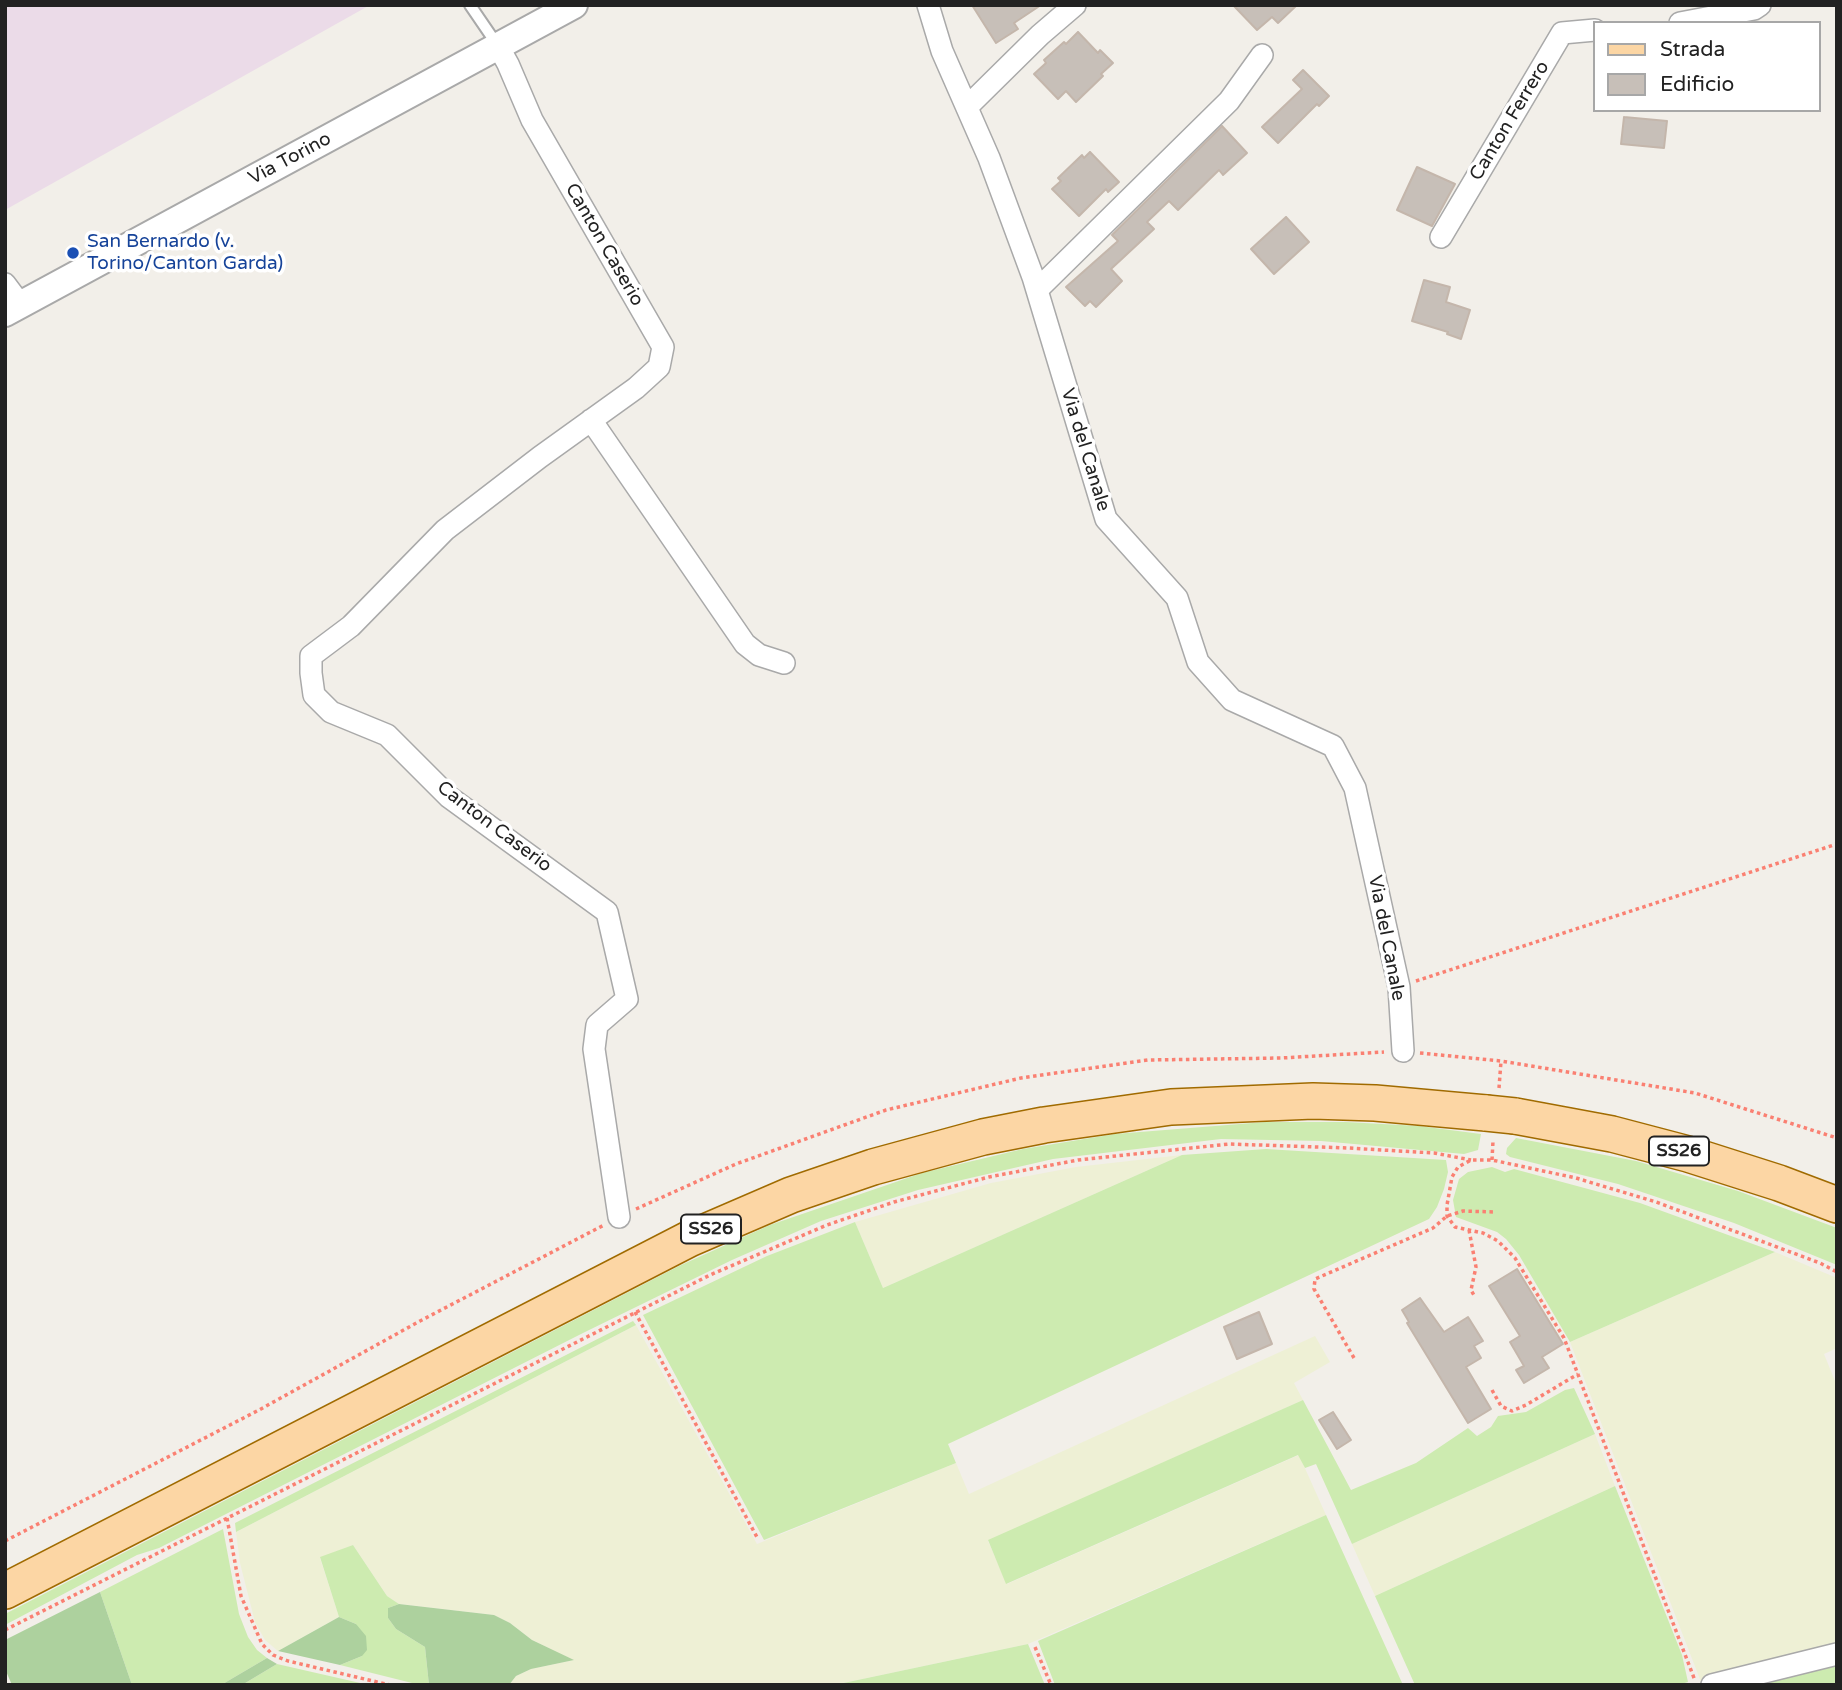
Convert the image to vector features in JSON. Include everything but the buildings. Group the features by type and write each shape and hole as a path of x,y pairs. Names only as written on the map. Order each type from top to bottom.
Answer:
{"main road":[{"name":"SS26","path":"5,1591 689,1239 791,1195 873,1167 983,1137 1044,1125 1171,1107 1313,1101 1375,1103 1501,1115 1612,1134 1779,1182 1837,1205"}],"street":[{"name":"Via Torino","path":"10,301 575,5"},
{"name":"Via del Canale","path":"928,5 942,51 989,158 1037,290 1106,519 1177,598 1198,662 1232,700 1333,746 1356,788 1399,987 1403,1051"},
{"path":"967,107 1040,35 1075,5"},
{"path":"1691,21 1731,14 1760,5"},
{"name":"Canton Ferrero","path":"1441,237 1562,33 1594,30"},
{"name":"Canton Caserio","path":"498,47 509,64 532,120 663,347 659,368 445,530 351,626 311,656 311,673 314,695 331,712 387,736 449,797 607,912 627,999 597,1025 594,1049 619,1217"},
{"path":"1037,290 1229,101 1262,55"},
{"path":"591,420 745,644 760,655 784,663"},
{"path":"1712,1685 1837,1654"}],"lane":[{"path":"470,5 498,47"}],"path":[{"path":"1399,987 1837,844"},
{"path":"1403,1051 1501,1061 1695,1093 1837,1138"},
{"path":"5,1630 635,1312 781,1244 894,1202 989,1177 1078,1160 1249,1143 1434,1153 1471,1160 1492,1160 1576,1178 1657,1202 1837,1272"},
{"path":"1471,1160 1458,1167 1452,1177 1447,1216 1455,1227 1483,1233 1498,1241 1515,1258 1564,1338 1696,1685"},
{"path":"1354,1358 1314,1289 1315,1279 1433,1228 1447,1216 1463,1211 1495,1212"},
{"path":"1469,1230 1476,1267 1472,1290 1475,1297"},
{"path":"635,1312 758,1538"},
{"path":"1492,1390 1501,1406 1512,1410 1526,1405 1577,1374"},
{"path":"227,1518 241,1596 262,1644 274,1655 288,1661 390,1685"},
{"path":"1035,1647 1051,1685"}],"shaded area":[{"path":"5,5 370,5 5,210"}],"green space":[{"path":"1265,1122 1346,1122 1419,1126 1481,1134 1478,1150 1464,1154 1321,1141 1221,1139 1053,1159 918,1190 821,1221 732,1260 583,1333 159,1548 137,1555 5,1625 5,1614 679,1266 770,1225 922,1173 1023,1149 1115,1134"},
{"path":"1516,1138 1636,1161 1738,1191 1837,1228 1837,1265 1734,1223 1618,1184 1510,1157 1506,1154 1507,1148"},
{"path":"1266,1149 1446,1160 1448,1172 1437,1207 1429,1219 948,1444 956,1463 764,1540 643,1315 767,1256 855,1222 883,1288 1182,1155"},
{"path":"1182,1155 883,1288 855,1222 991,1183 1076,1167"},
{"path":"1492,1167 1505,1172 1514,1169 1640,1203 1775,1252 1570,1342 1519,1255 1506,1239 1497,1232 1456,1217 1453,1200 1459,1179 1468,1172"},
{"path":"1775,1252 1837,1278 1837,1348 1824,1354 1837,1386 1837,1648 1701,1682 1570,1342"},
{"path":"633,1321 636,1325 236,1532 235,1523"},
{"path":"636,1325 757,1544 956,1463 969,1494 1315,1336 1330,1362 1294,1383 1303,1400 988,1541 1007,1584 1299,1455 1326,1515 1028,1644 834,1685 509,1685 516,1676 531,1669 573,1660 532,1640 510,1623 494,1615 399,1604 387,1596 353,1545 320,1558 339,1617 278,1651 265,1640 255,1622 240,1563 236,1532"},
{"path":"1574,1388 1595,1434 1352,1544 1316,1464 1305,1468 1298,1455 1006,1584 988,1540 1303,1400 1351,1490 1416,1463 1468,1428 1477,1436 1491,1427 1498,1416 1526,1412 1565,1390"},
{"path":"1595,1434 1615,1486 1375,1596 1352,1544"},
{"path":"1615,1486 1682,1655 1688,1682 1678,1685 1415,1685 1375,1596"},
{"path":"1326,1515 1403,1685 1055,1685 1038,1641"},
{"path":"223,1529 239,1614 248,1637 267,1658 221,1685 132,1685 100,1592"},
{"path":"353,1545 387,1596 399,1604 388,1608 388,1618 396,1629 425,1647 429,1685 340,1665 362,1656 356,1624 339,1617 320,1557"},
{"path":"100,1592 132,1685 12,1685 5,1669 5,1640"},
{"path":"399,1604 494,1615 510,1623 532,1640 574,1660 531,1669 516,1676 509,1685 429,1685 425,1647 396,1629 388,1618 388,1608"},
{"path":"339,1617 356,1624 366,1636 367,1650 362,1656 340,1665 278,1651"},
{"path":"1028,1644 1045,1685 834,1685"},
{"path":"267,1658 277,1664 242,1685 221,1685"},
{"path":"1837,1661 1837,1685 1738,1685"},
{"path":"277,1664 369,1685 242,1685"}],"place":[{"name":"San Bernardo (v. Torino/Canton Garda)","path":"73,253"}]}
